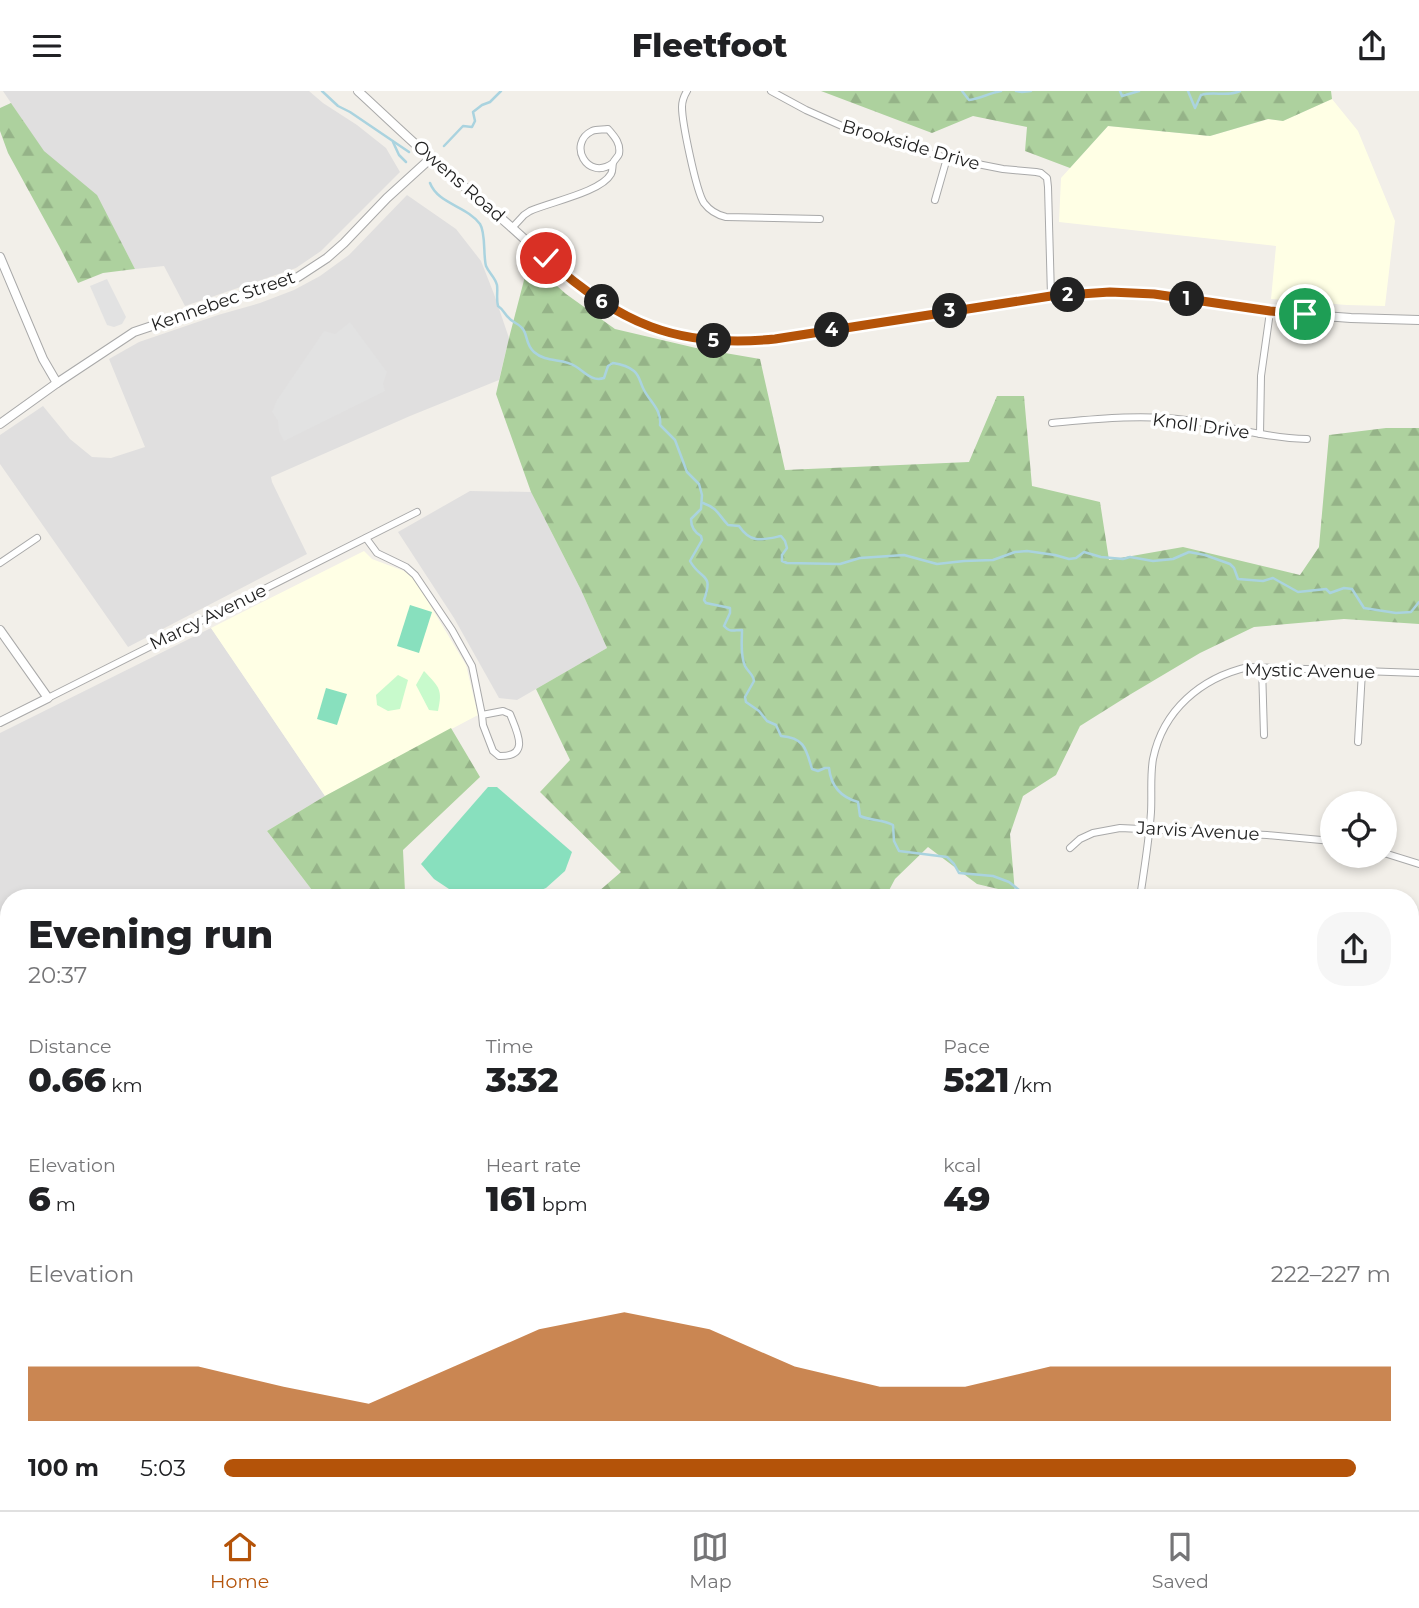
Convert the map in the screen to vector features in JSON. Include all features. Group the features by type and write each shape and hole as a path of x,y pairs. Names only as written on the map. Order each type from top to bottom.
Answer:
{"street":[{"name":"Owens Road","path":"358,91 566,276 607,305 647,326 666,332 714,341 748,342 1051,296 1110,292 1154,294 1270,311 1351,318 1419,320"},
{"path":"687,91 682,107 684,125 700,194 709,209 718,215 726,216 820,219"},
{"name":"Brookside Drive","path":"771,91 806,110 876,138 947,158 1041,173 1047,178 1048,187 1051,296"},
{"path":"512,228 530,211 603,183 612,174 619,144 608,129 586,135 580,150 587,164 594,168 603,168 613,163"},
{"name":"Kennebec Street","path":"0,425 57,383 135,332 298,277 335,251 431,158"},
{"path":"935,200 947,158"},
{"path":"0,257 43,359 57,383"},
{"path":"1260,434 1261,376 1270,311"},
{"name":"Knoll Drive","path":"1052,423 1096,419 1183,420 1283,438 1307,439"},
{"name":"Marcy Avenue","path":"0,722 417,512"},
{"path":"0,563 37,538"},
{"path":"366,538 378,554 406,567 415,575 453,630 472,666 483,725 493,751 498,756 514,754 520,742 510,714 503,711 482,715"},
{"path":"0,629 48,698"},
{"name":"Mystic Avenue","path":"1150,828 1153,759 1160,738 1173,713 1207,683 1228,672 1248,667 1419,673"},
{"path":"1262,667 1264,735"},
{"path":"1358,742 1362,671"},
{"name":"Jarvis Avenue","path":"1070,848 1085,836 1120,828 1320,840"},
{"path":"1141,889 1150,828"},
{"path":"1397,857 1419,864"}],"shaded area":[{"path":"3,91 309,91 386,148 400,172 321,251 296,268 185,306 164,266 135,269 96,195 43,151"},
{"path":"1332,99 1358,131 1395,221 1385,306 1271,299 1276,246 1059,222 1061,178 1108,126 1210,136 1269,119 1283,121"},
{"path":"407,195 456,229 481,261 509,338 499,380 271,477 307,554 128,647 0,464 0,435 43,406 70,439 92,457 111,458 145,447 109,359 139,342 260,303 320,276 349,255"},
{"path":"107,279 126,317 122,324 114,327 107,325 90,286"},
{"path":"350,322 387,372 383,384 385,391 284,441 278,421 272,412 277,400 324,331 335,334"},
{"path":"470,491 531,492 607,648 517,700 499,698 454,618 398,532"},
{"path":"364,551 372,559 404,571 415,580 466,665 478,715 325,796 211,628"},
{"path":"211,628 325,796 267,831 311,889 0,889 0,733"}],"green space":[{"path":"821,91 1331,91 1332,99 1283,121 1268,119 1210,136 1108,126 1070,168 1025,151 1027,127 973,116 932,133"},
{"path":"11,103 44,151 97,195 135,269 103,273 78,283 8,153 0,131 0,108"},
{"path":"529,261 566,294 615,329 696,348 760,359 785,470 969,462 997,396 1024,396 1032,486 1100,502 1109,560 1183,547 1300,575 1319,547 1329,435 1386,428 1419,428 1419,624 1344,619 1254,627 1200,653 1080,726 1056,775 1023,796 1010,834 1015,889 998,889 977,884 928,847 895,879 890,889 601,889 621,872 540,792 570,760 536,689 607,648 531,492 496,394"},
{"path":"410,605 432,612 419,653 397,646"},
{"path":"424,671 438,689 438,711 429,710 416,685"},
{"path":"398,675 408,680 400,709 388,711 377,705 376,695"},
{"path":"326,688 347,694 337,725 317,719"},
{"path":"451,728 480,777 403,850 405,889 311,889 267,831 325,796"},
{"path":"488,787 497,787 572,852 565,871 544,889 449,889 434,879 421,864"}],"waterway":[{"path":"322,91 338,106 409,152"},
{"path":"444,146 463,126 472,127 475,121 473,112 490,102 501,91"},
{"path":"962,91 969,100 1001,91"},
{"path":"1016,91 1031,91"},
{"path":"1120,91 1122,96 1139,91"},
{"path":"1188,91 1195,108 1201,95 1240,91"},
{"path":"393,142 406,162"},
{"path":"430,183 439,196 468,213 480,224 486,266 497,285 498,306 522,328 534,352 544,358 575,366 596,379 604,378 608,366 613,363 629,368 638,375 657,410 660,425 675,440 687,472 699,484 702,495 701,509 691,522 702,540 690,561 707,581 704,600 706,603 730,608 724,626 730,630 742,630 743,662 754,681 745,697 746,702 767,721 776,725 781,736 800,742 806,750 812,769 818,771 829,768 838,790 858,802 860,816 893,825 894,841 899,851 947,857 959,873 993,876 1009,882 1018,889"},
{"path":"703,503 714,509 728,525 739,526 748,536 757,539 781,536 787,548 782,555 782,561 787,563 840,564 860,558 904,555 937,564 993,560 1015,552 1027,551 1069,559 1084,552 1101,557 1130,557 1153,561 1173,559 1189,552 1230,564 1238,579 1263,581 1273,578 1298,592 1326,589 1330,593 1344,588 1352,589 1364,608 1396,613 1411,612 1419,602"}],"route":[{"path":"546,258 607,305 647,326 714,341 748,342 775,339 1051,296 1110,292 1154,294 1305,314"}]}
